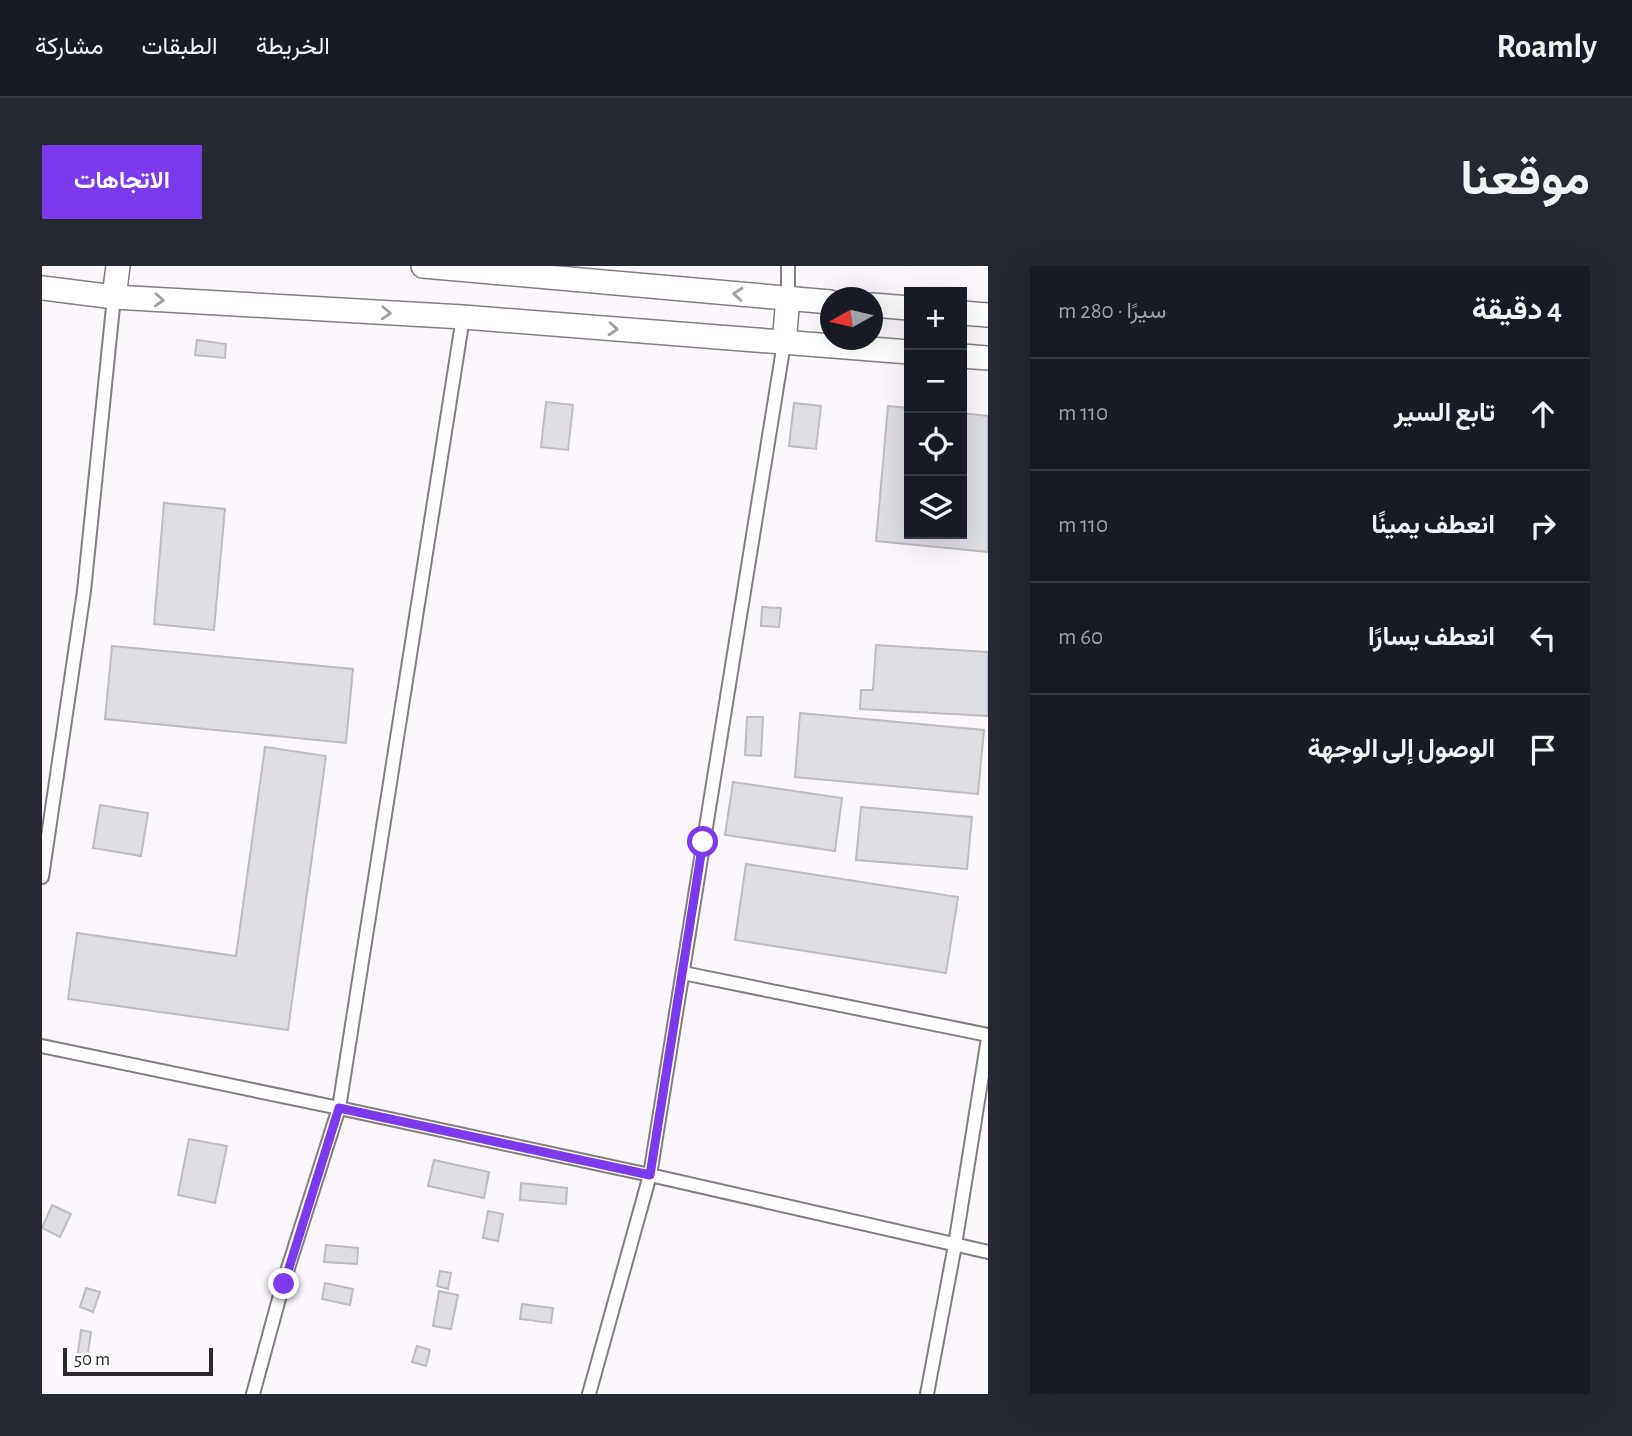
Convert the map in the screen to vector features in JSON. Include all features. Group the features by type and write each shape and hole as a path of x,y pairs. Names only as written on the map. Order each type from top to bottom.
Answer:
{"street":[{"path":"114,297 118,266"},
{"path":"423,266 612,274 820,301"},
{"path":"42,288 114,297 463,317 904,352"},
{"path":"784,343 788,298"},
{"path":"883,306 904,308"},
{"path":"967,313 988,315"},
{"path":"967,356 988,358"}],"lane":[{"path":"788,266 788,298"},
{"path":"42,877 84,591 114,297"},
{"path":"253,1394 339,1108 463,317"},
{"path":"589,1394 650,1175 784,343"},
{"path":"683,973 988,1036 928,1394"},
{"path":"42,1046 650,1175 988,1252"}],"building":[{"path":"197,340 226,344 225,358 195,355"},
{"path":"546,402 573,405 568,450 541,447"},
{"path":"794,403 821,406 816,449 789,446"},
{"path":"888,406 904,408 904,539 967,539 967,414 988,416 988,552 876,541"},
{"path":"164,503 225,509 214,630 154,624"},
{"path":"762,607 781,608 779,627 761,626"},
{"path":"876,645 988,652 988,716 860,709 861,690 873,690"},
{"path":"112,646 353,669 346,743 105,719"},
{"path":"800,713 984,730 978,794 795,777"},
{"path":"747,717 763,717 761,756 745,755"},
{"path":"265,747 326,756 288,1030 68,999 77,933 236,956"},
{"path":"733,782 842,798 835,851 725,835"},
{"path":"100,805 148,813 141,856 93,848"},
{"path":"861,807 972,817 967,869 856,860"},
{"path":"746,864 958,897 946,973 735,940"},
{"path":"189,1139 227,1146 215,1203 178,1195"},
{"path":"434,1160 489,1172 484,1198 428,1186"},
{"path":"521,1183 567,1188 566,1204 520,1200"},
{"path":"52,1205 71,1214 60,1237 42,1228"},
{"path":"488,1211 503,1214 498,1241 483,1238"},
{"path":"326,1245 358,1248 357,1264 324,1262"},
{"path":"440,1271 451,1273 448,1289 437,1286"},
{"path":"325,1283 353,1289 350,1305 322,1299"},
{"path":"86,1288 100,1292 93,1312 80,1307"},
{"path":"439,1291 458,1295 451,1329 433,1326"},
{"path":"522,1304 553,1308 551,1323 520,1319"},
{"path":"81,1330 91,1332 87,1360 77,1359"},
{"path":"417,1346 430,1350 426,1366 412,1362"}],"route":[{"path":"284,1284 339,1108 650,1175 703,842"}]}
